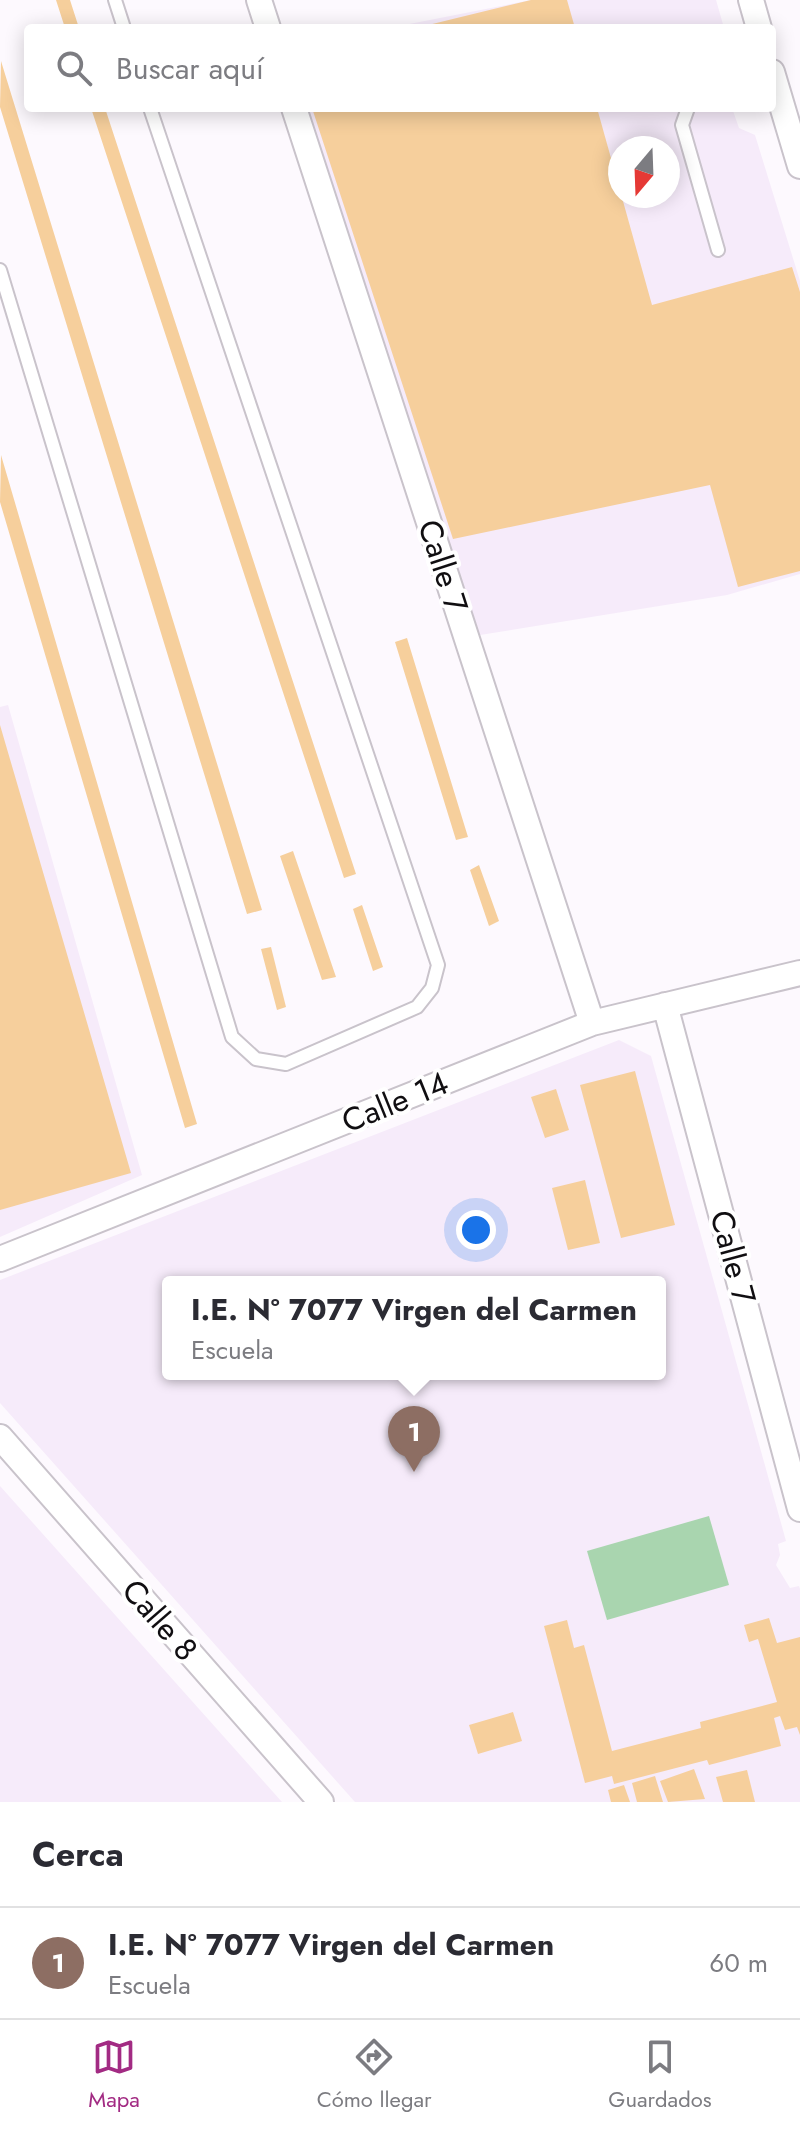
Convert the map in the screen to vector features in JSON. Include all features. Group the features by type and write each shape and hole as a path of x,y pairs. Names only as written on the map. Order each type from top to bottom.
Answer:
{"street":[{"path":"259,0 267,24"},
{"path":"751,0 758,24"},
{"path":"776,85 799,162"},
{"name":"Calle 7","path":"295,112 592,1023"},
{"name":"Calle 14","path":"0,1259 592,1023 800,973"},
{"name":"Calle 7","path":"665,1005 800,1509"},
{"name":"Calle 8","path":"0,1437 321,1802"}],"lane":[{"path":"115,0 123,24"},
{"path":"0,270 232,1037 256,1059 286,1064 417,1007 432,988 438,965 151,112"},
{"path":"687,112 682,125 718,250"}],"shaded area":[{"path":"531,0 716,0 723,24 409,24"},
{"path":"306,112 733,112 739,128 755,135 800,281 800,574 727,595 480,635"},
{"path":"8,705 142,1175 0,1237 0,707"},
{"path":"619,1040 651,1056 786,1541 778,1544 780,1555 776,1565 790,1588 799,1586 800,1589 800,1802 355,1802 0,1403 0,1280"},
{"path":"0,1486 282,1802 0,1802"}],"green space":[{"path":"709,1516 729,1585 607,1620 587,1551"}],"building":[{"path":"56,0 70,0 78,24 64,24"},
{"path":"531,0 567,0 574,24 432,24"},
{"path":"1,61 262,910 247,914 0,107"},
{"path":"92,112 106,112 356,874 344,878"},
{"path":"313,112 598,112 608,147 608,208 625,208 652,305 792,267 800,292 800,571 738,587 710,485 453,539"},
{"path":"1,455 197,1124 185,1128 0,502"},
{"path":"407,638 468,837 456,840 395,642"},
{"path":"0,725 131,1173 0,1210"},
{"path":"293,851 336,977 322,980 280,856"},
{"path":"479,865 499,921 489,926 470,870"},
{"path":"362,905 383,967 373,971 353,909"},
{"path":"271,947 286,1007 277,1010 261,949"},
{"path":"635,1071 675,1225 621,1238 580,1085"},
{"path":"556,1089 569,1130 545,1138 531,1097"},
{"path":"585,1180 600,1243 568,1250 552,1188"},
{"path":"769,1618 777,1643 800,1637 800,1735 797,1727 785,1730 780,1716 774,1718 781,1746 709,1765 707,1760 614,1784 612,1776 585,1783 544,1626 567,1620 574,1648 584,1645 612,1751 701,1728 700,1722 777,1702 758,1639 749,1642 744,1625"},
{"path":"513,1712 522,1741 478,1754 469,1725"},
{"path":"694,1769 705,1799 668,1802 660,1781"},
{"path":"747,1770 755,1802 723,1802 716,1777"},
{"path":"655,1776 663,1802 637,1802 632,1783"},
{"path":"624,1785 630,1802 611,1802 608,1790"}],"place":[{"name":"I.E. N° 7077 Virgen del Carmen","path":"414,1472"}]}
